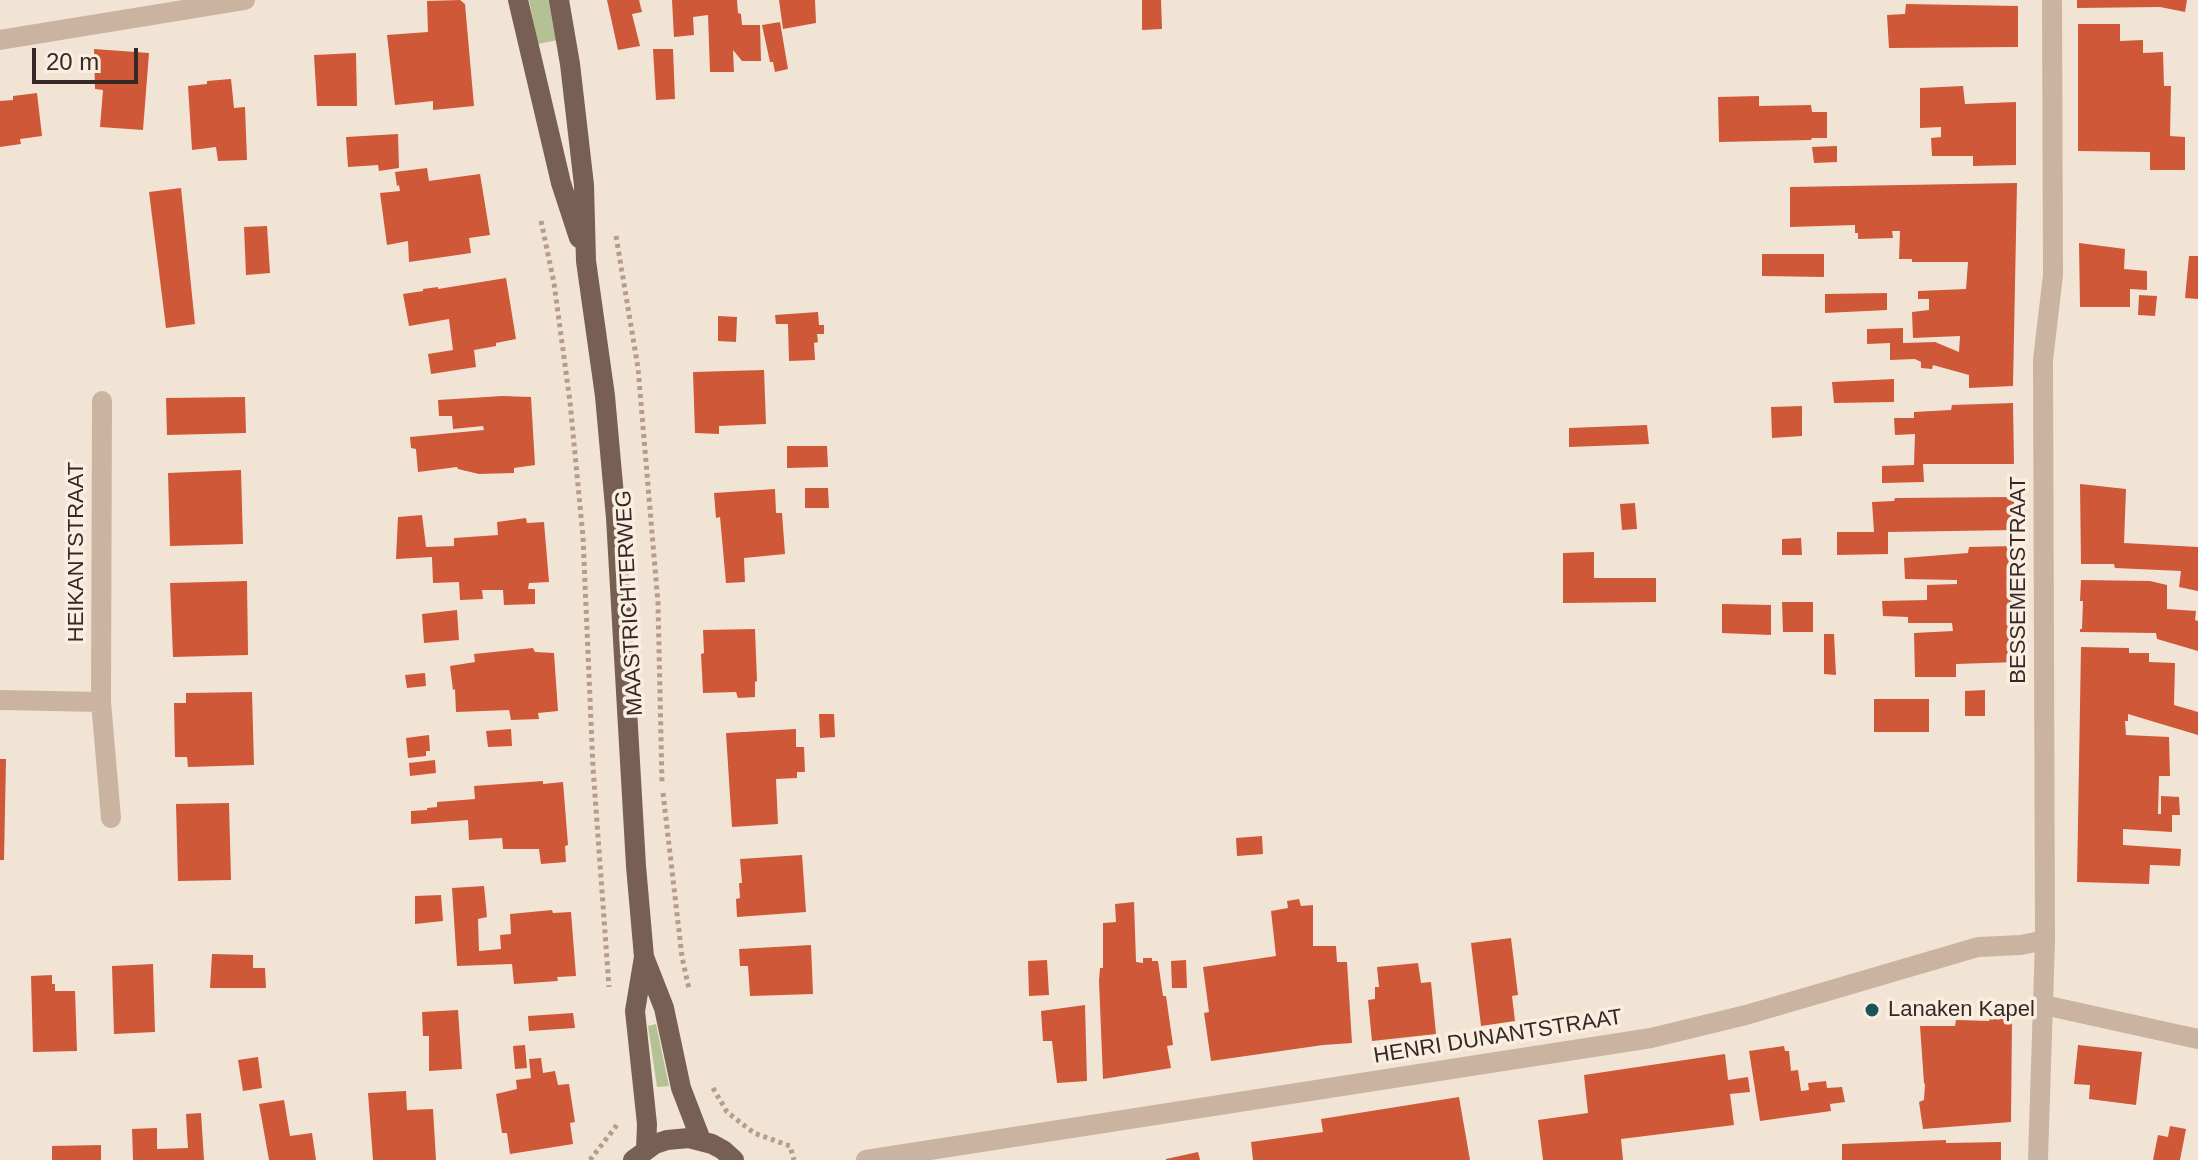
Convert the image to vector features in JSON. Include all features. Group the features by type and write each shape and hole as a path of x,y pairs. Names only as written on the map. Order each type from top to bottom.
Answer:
{"main road":[{"name":"MAASTRICHTERWEG","path":"518,0 561,183 586,261"},
{"name":"MAASTRICHTERWEG","path":"559,0 584,185 586,261 605,396 616,518 644,957 635,1011 647,1124 640,1154"},
{"name":"MAASTRICHTERWEG","path":"644,957 664,1008 681,1088 701,1140"},
{"name":"MAASTRICHTERWEG","path":"640,1154 667,1140 701,1140"},
{"path":"701,1140 723,1150 734,1160"}],"street":[{"path":"0,40 245,0"},
{"name":"BESSEMERSTRAAT","path":"2038,1160 2045,940 2043,360 2053,275 2052,0"},
{"name":"HEIKANTSTRAAT","path":"102,401 101,702 111,818"},
{"path":"0,700 101,702"},
{"name":"HENRI DUNANTSTRAAT","path":"866,1160 950,1154 1651,1038 1746,1015 1978,947 2021,945 2045,940"},
{"path":"2044,1005 2198,1039"}],"path":[{"name":"MAASTRICHTERWEG","path":"539,209 554,283 570,402 583,537 593,768 609,988"},
{"name":"MAASTRICHTERWEG","path":"614,227 638,368 658,603 662,792 682,957 691,998"},
{"path":"710,1082 727,1112 754,1133 790,1146 794,1160"},
{"path":"590,1160 617,1127 617,1112"}],"green space":[{"path":"529,0 550,0 558,40 538,44"},
{"path":"656,1024 669,1086 657,1087 648,1026"}],"building":[{"path":"460,0 465,4 474,106 433,110 433,101 395,105 387,35 428,32 427,1"},
{"path":"607,0 639,0 642,12 632,14 640,46 618,50"},
{"path":"672,0 737,0 742,25 760,25 761,61 742,61 733,50 734,72 710,72 708,15 693,17 694,35 674,37"},
{"path":"779,0 815,0 816,23 783,29"},
{"path":"1142,0 1161,0 1162,29 1142,30"},
{"path":"2077,0 2187,0 2185,12 2160,7 2077,8"},
{"path":"1906,4 2018,6 2018,47 1889,48 1887,15 1905,14"},
{"path":"780,22 788,69 775,72 762,25"},
{"path":"2078,24 2120,24 2120,41 2143,40 2143,53 2163,52 2164,86 2171,86 2170,136 2185,137 2185,170 2150,170 2150,152 2078,151"},
{"path":"94,49 149,53 143,130 100,127 103,90 95,89"},
{"path":"653,49 673,49 675,99 656,100"},
{"path":"356,53 357,106 317,106 314,55"},
{"path":"231,79 234,108 245,107 247,160 218,161 216,147 192,150 188,86"},
{"path":"1963,86 1965,104 2016,102 2016,165 1973,166 1973,156 1932,156 1931,138 1941,137 1941,127 1920,128 1920,88"},
{"path":"37,93 42,136 20,139 21,144 0,147 0,101"},
{"path":"1759,96 1759,106 1811,105 1812,112 1827,112 1827,138 1719,142 1718,97"},
{"path":"398,134 399,168 379,171 378,165 348,167 346,137"},
{"path":"1837,146 1837,162 1814,163 1812,147"},
{"path":"427,168 429,181 480,174 490,235 469,238 471,253 409,262 408,241 387,245 380,193 400,191 395,172"},
{"path":"2017,183 2013,386 1969,388 1969,375 1933,365 1932,369 1921,368 1921,362 1915,359 1890,360 1890,343 1867,344 1867,329 1903,328 1903,343 1935,342 1959,352 1960,336 1913,338 1912,312 1929,310 1929,299 1918,299 1918,291 1966,289 1968,262 1912,262 1912,259 1899,259 1900,231 1892,231 1893,238 1858,239 1855,225 1790,227 1790,187"},
{"path":"181,188 195,324 166,328 149,192"},
{"path":"267,226 270,273 246,275 244,227"},
{"path":"2079,243 2125,249 2124,269 2147,271 2147,290 2130,289 2130,307 2080,307"},
{"path":"1762,254 1824,254 1824,277 1762,276"},
{"path":"2189,256 2198,256 2198,299 2185,298"},
{"path":"506,278 516,339 474,350 476,367 431,374 428,354 453,350 449,319 409,326 403,294"},
{"path":"1887,293 1887,310 1825,313 1825,294"},
{"path":"2139,295 2157,296 2155,316 2138,315"},
{"path":"818,312 819,325 824,325 824,334 817,334 815,360 789,361 788,324 776,324 775,315"},
{"path":"718,316 737,317 736,342 718,341"},
{"path":"764,370 766,424 719,426 719,434 695,433 693,372"},
{"path":"1894,379 1894,402 1834,403 1832,382"},
{"path":"245,397 246,433 167,435 166,398"},
{"path":"531,397 535,465 514,468 514,473 479,474 457,467 418,472 416,449 411,448 410,437 484,430 483,426 453,429 452,416 439,416 438,400"},
{"path":"2013,403 2014,464 1923,464 1924,482 1882,483 1882,466 1914,465 1915,434 1895,435 1894,418 1914,418 1914,412 1951,410 1952,405"},
{"path":"1802,406 1802,436 1772,438 1771,407"},
{"path":"1647,425 1649,444 1569,447 1569,428"},
{"path":"787,446 827,446 828,467 787,468"},
{"path":"241,470 243,544 170,546 168,473"},
{"path":"2080,484 2126,489 2124,543 2198,547 2198,591 2179,587 2181,571 2081,564"},
{"path":"805,488 828,488 829,508 805,508"},
{"path":"775,489 776,513 782,513 785,554 744,558 745,582 726,583 720,517 716,518 714,493"},
{"path":"2014,497 2015,530 1888,532 1888,554 1837,555 1837,532 1874,532 1872,502 1894,501 1895,498"},
{"path":"1635,503 1637,529 1622,530 1620,504"},
{"path":"422,515 426,547 454,546 454,538 498,535 497,522 526,518 527,523 544,522 549,582 529,583 528,589 535,589 535,604 504,605 503,590 482,590 483,599 460,600 459,582 433,583 432,557 396,559 398,517"},
{"path":"1801,538 1802,555 1782,555 1782,539"},
{"path":"2015,546 2017,662 1956,664 1956,677 1915,677 1914,633 1953,631 1952,623 1908,623 1908,617 1883,616 1882,601 1927,600 1927,585 1957,584 1957,580 1905,579 1904,558 1968,553 1969,547"},
{"path":"1594,552 1594,578 1656,578 1656,602 1563,603 1563,553"},
{"path":"2081,580 2150,581 2167,585 2167,609 2196,611 2198,651 2157,639 2156,633 2080,632 2083,601 2080,601"},
{"path":"247,581 248,655 173,657 170,583"},
{"path":"1782,602 1813,602 1813,632 1783,632"},
{"path":"1722,604 1771,605 1771,635 1722,633"},
{"path":"457,610 459,640 424,643 422,614"},
{"path":"755,629 755,697 738,698 736,692 703,693 703,630"},
{"path":"1824,634 1834,634 1836,675 1824,674"},
{"path":"2081,647 2129,648 2129,653 2149,653 2149,662 2175,663 2174,705 2198,712 2198,735 2128,714 2128,721 2125,721 2126,735 2169,737 2170,776 2159,776 2158,814 2161,814 2161,796 2179,797 2180,815 2172,815 2172,832 2123,829 2123,845 2181,849 2180,866 2150,865 2149,884 2077,882"},
{"path":"533,648 535,652 554,653 558,711 538,713 539,719 511,720 509,710 456,712 450,666 475,662 474,654"},
{"path":"425,673 426,686 407,688 405,675"},
{"path":"1985,690 1985,716 1965,716 1965,691"},
{"path":"252,692 254,765 188,767 187,757 175,757 174,703 186,703 186,693"},
{"path":"1874,699 1929,699 1929,732 1874,732"},
{"path":"819,714 834,714 835,737 820,738"},
{"path":"511,729 512,746 488,747 486,731"},
{"path":"796,729 796,747 804,747 805,772 797,772 797,778 776,779 778,824 732,827 726,733"},
{"path":"429,735 430,751 426,751 426,756 408,758 406,738"},
{"path":"0,759 6,759 4,860 0,860"},
{"path":"435,760 436,773 410,776 409,763"},
{"path":"543,781 543,784 563,782 568,845 565,846 566,862 541,864 539,849 503,849 502,838 469,840 468,820 411,824 411,811 437,807 437,802 475,799 474,786"},
{"path":"229,803 231,880 178,881 176,804"},
{"path":"1262,836 1263,854 1237,856 1236,838"},
{"path":"802,855 806,912 737,917 736,899 740,898 739,883 742,883 740,859"},
{"path":"484,886 487,917 478,919 479,951 501,949 500,935 511,934 510,914 552,910 553,913 571,912 576,976 557,977 558,981 514,984 512,964 457,966 452,888"},
{"path":"441,895 443,921 415,924 415,896"},
{"path":"1299,899 1301,906 1313,905 1313,946 1336,946 1337,962 1347,962 1352,1043 1211,1061 1204,1013 1209,1012 1203,967 1276,956 1271,911 1288,908 1287,901"},
{"path":"1134,902 1136,962 1143,963 1143,958 1158,961 1173,1045 1167,1046 1171,1068 1103,1079 1099,981 1100,968 1103,968 1103,923 1116,922 1115,904"},
{"path":"1511,938 1518,995 1512,996 1515,1021 1481,1026 1471,943"},
{"path":"811,945 813,994 750,996 748,966 740,966 739,949"},
{"path":"212,954 253,955 253,968 265,968 266,988 210,988"},
{"path":"1047,960 1049,995 1029,996 1028,961"},
{"path":"1186,960 1187,988 1172,988 1171,961"},
{"path":"1418,963 1421,983 1431,982 1436,1034 1372,1041 1368,1000 1375,999 1375,987 1379,987 1377,967"},
{"path":"153,964 155,1032 114,1034 112,966"},
{"path":"52,975 55,991 75,991 77,1051 33,1052 31,976"},
{"path":"1085,1005 1087,1081 1057,1083 1052,1041 1043,1041 1041,1011"},
{"path":"458,1010 462,1069 429,1071 429,1036 423,1036 422,1012"},
{"path":"573,1013 575,1028 529,1031 528,1016"},
{"path":"1990,1014 2012,1015 2011,1122 1923,1129 1919,1102 1924,1100 1925,1084 1920,1026 1955,1026 1956,1020 1989,1021"},
{"path":"525,1045 527,1068 515,1069 513,1046"},
{"path":"2078,1045 2142,1052 2136,1105 2089,1099 2090,1085 2074,1084"},
{"path":"1784,1046 1785,1051 1789,1051 1791,1071 1798,1070 1801,1091 1809,1090 1808,1083 1826,1081 1827,1088 1842,1087 1845,1102 1830,1104 1831,1111 1760,1121 1749,1051"},
{"path":"1725,1054 1728,1080 1748,1077 1750,1092 1730,1094 1734,1125 1621,1139 1623,1160 1543,1160 1538,1120 1588,1113 1584,1075"},
{"path":"258,1057 262,1088 243,1091 238,1060"},
{"path":"541,1058 543,1073 555,1071 558,1085 569,1084 575,1122 570,1123 573,1144 510,1154 507,1133 502,1133 496,1094 517,1089 516,1080 531,1078 529,1059"},
{"path":"406,1091 407,1110 433,1109 436,1160 373,1160 368,1093"},
{"path":"1459,1097 1470,1160 1253,1160 1251,1142 1323,1132 1321,1119"},
{"path":"284,1100 290,1136 312,1133 316,1160 269,1160 259,1104"},
{"path":"201,1113 204,1160 133,1160 132,1129 157,1128 157,1149 188,1148 186,1114"},
{"path":"2170,1126 2186,1129 2180,1160 2153,1160 2158,1135 2168,1137"},
{"path":"1946,1140 1946,1143 2001,1142 2001,1160 1842,1160 1842,1144"},
{"path":"101,1145 101,1160 52,1160 52,1146"},
{"path":"1198,1152 1200,1160 1166,1160 1166,1159"}],"place":[{"name":"Lanaken Kapel","path":"1872,1010"}]}
